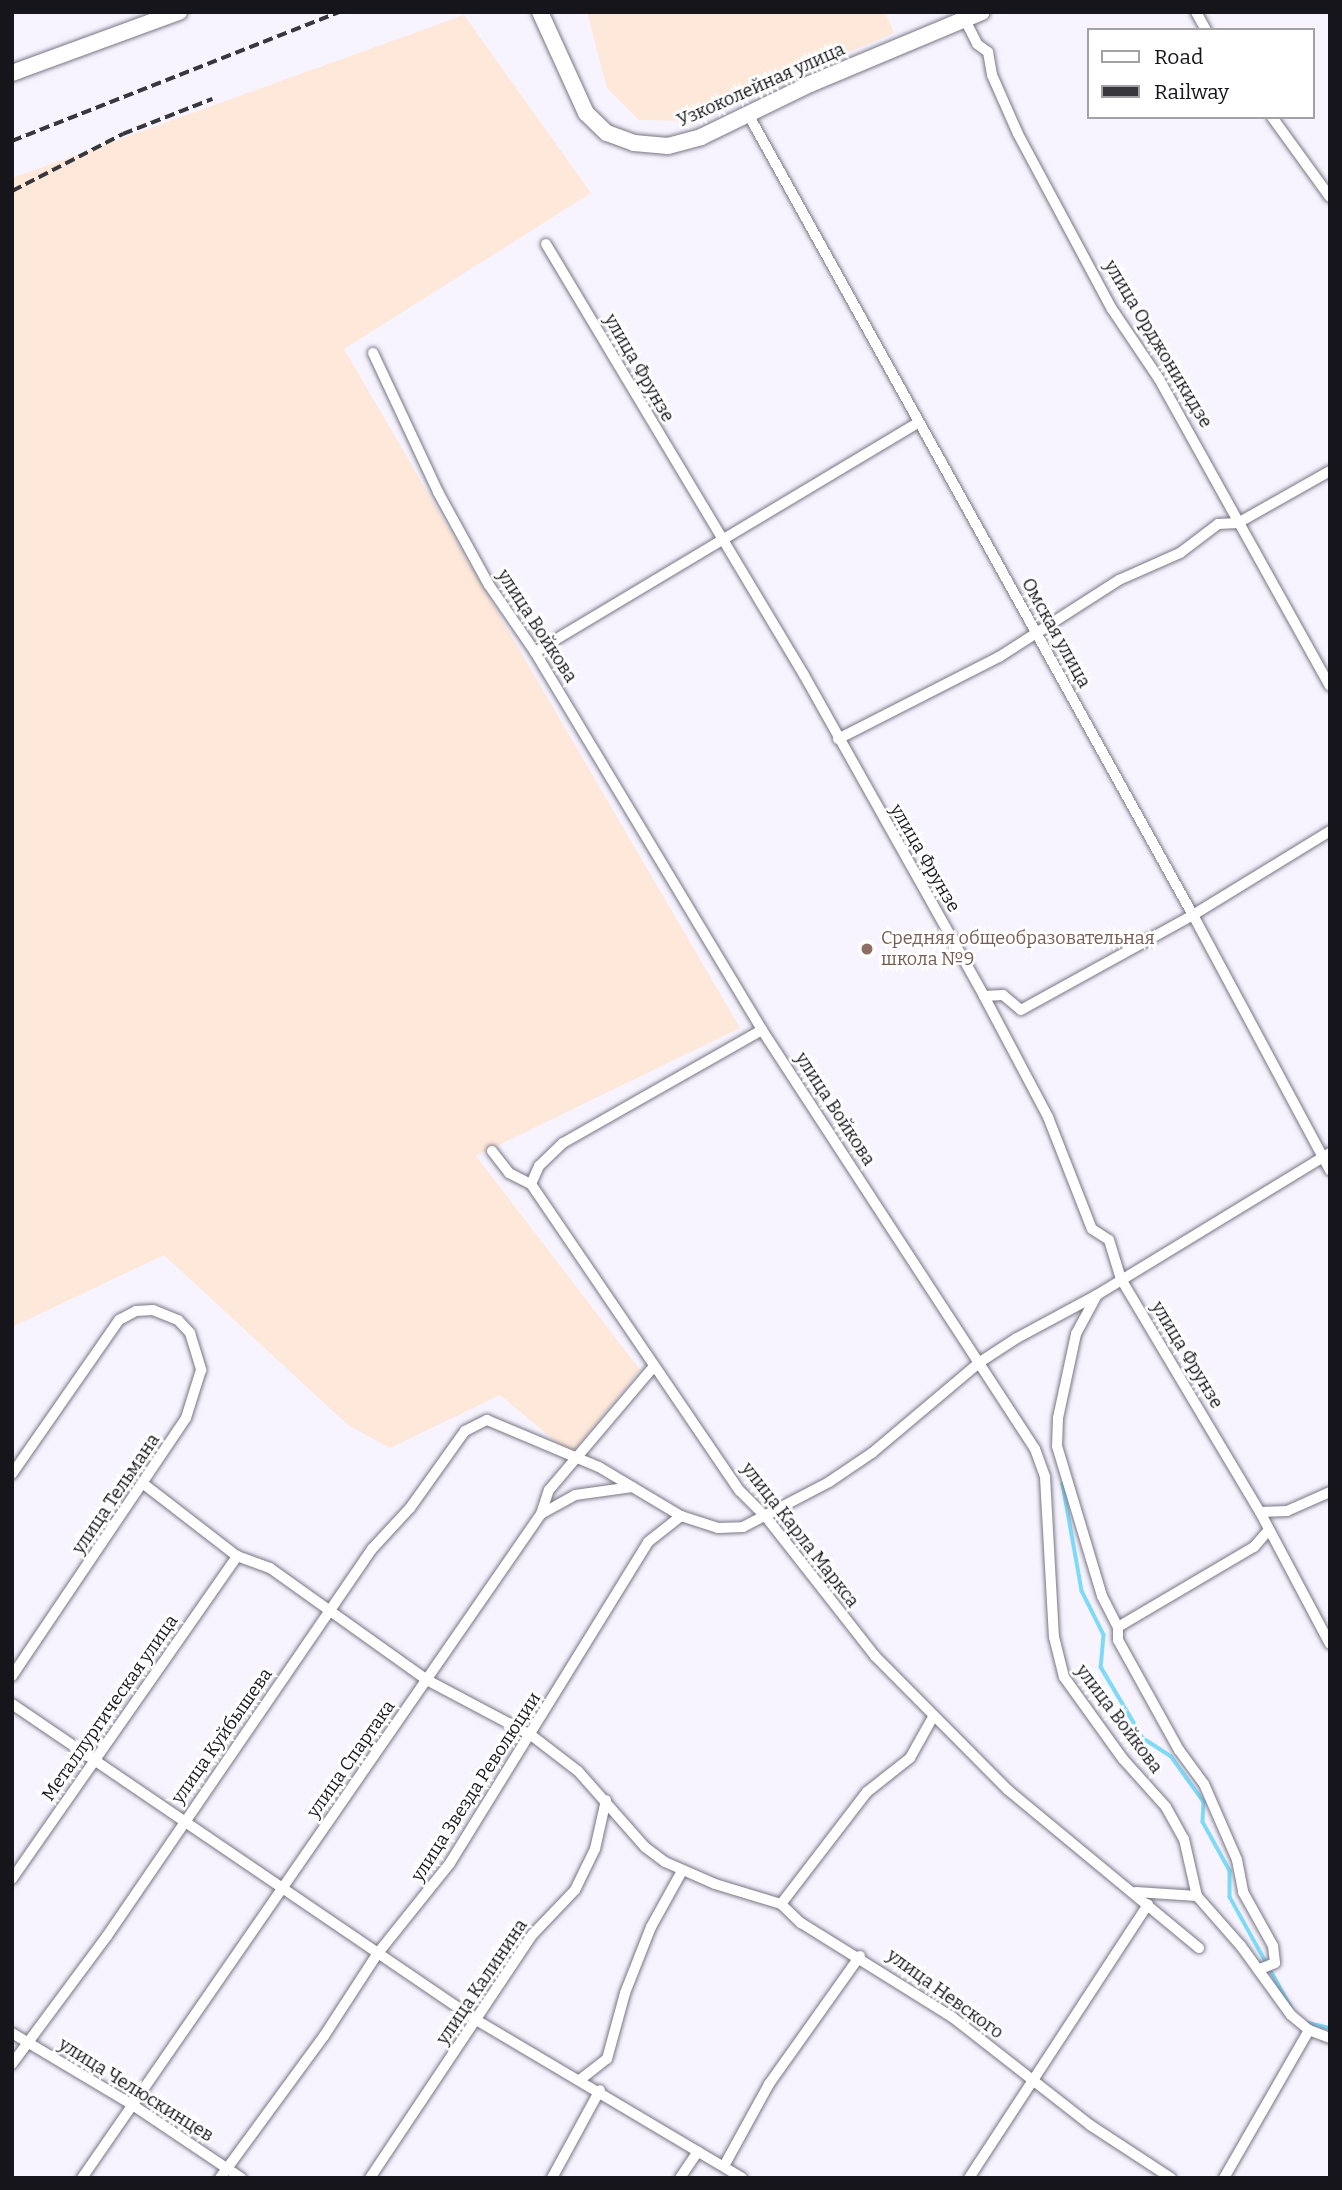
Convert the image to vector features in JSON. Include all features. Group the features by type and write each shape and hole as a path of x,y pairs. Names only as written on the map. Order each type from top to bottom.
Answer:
{"street":[{"path":"12,73 179,12"},
{"name":"Узкоколейная улица","path":"540,12 586,113 607,133 634,144 668,146 701,136 982,12"},
{"path":"1196,12 1205,28"},
{"name":"улица Орджоникидзе","path":"964,18 977,44 988,52 992,75 1018,134 1112,309 1159,379 1330,687"},
{"name":"Омская улица","path":"748,114 917,423 1036,631 1326,1156 1330,1171"},
{"path":"1274,119 1328,189"},
{"name":"улица Фрунзе","path":"546,244 838,738 984,996 1048,1117 1092,1229 1109,1240 1121,1279 1261,1512 1330,1644"},
{"name":"улица Войкова","path":"373,353 438,492 489,585 535,652 762,1031 1035,1449 1045,1477 1054,1637 1064,1678 1123,1759 1167,1807 1184,1839 1197,1896"},
{"path":"535,652 719,539 917,423"},
{"path":"838,738 999,657 1119,580 1180,553 1218,524 1238,523 1330,471"},
{"path":"984,996 1003,995 1021,1010 1193,915 1330,831"},
{"path":"531,1184 539,1166 563,1143 762,1031"},
{"name":"улица Карла Маркса","path":"492,1150 509,1173 531,1184 740,1491 766,1517 837,1611 933,1717 1008,1790 1136,1892 1199,1948"},
{"path":"576,1459 632,1487 681,1516 718,1528 743,1527 766,1517 872,1453 980,1362 1097,1295 1326,1156"},
{"name":"улица Войкова","path":"1097,1295 1076,1334 1058,1419 1057,1446 1102,1597 1118,1627 1118,1640 1149,1697 1204,1784 1237,1860 1243,1892 1273,1946 1266,1967"},
{"name":"улица Тельмана","path":"12,1474 119,1320 136,1311 153,1310 178,1320 200,1353 201,1370 186,1419 145,1485 12,1676"},
{"name":"улица Спартака","path":"82,2178 541,1514 549,1490 654,1366"},
{"name":"улица Куйбышева","path":"12,2064 331,1609 465,1431 487,1420 576,1459"},
{"name":"улица Невского","path":"145,1485 237,1556 270,1568 427,1680 531,1735 578,1771 645,1847 682,1871 780,1904 801,1923 860,1956 952,2017 1030,2080 1171,2178"},
{"path":"541,1514 575,1494 632,1487"},
{"path":"1261,1512 1287,1511 1330,1492"},
{"name":"улица Звезда Революции","path":"223,2173 324,2036 378,1953 450,1863 648,1542 681,1516"},
{"path":"1118,1627 1254,1547 1269,1530"},
{"name":"Металлургическая улица","path":"12,1879 237,1556"},
{"path":"12,1704 94,1758 281,1891 478,2021 600,2090 742,2178"},
{"path":"780,1904 860,1801 910,1758 933,1717"},
{"name":"улица Калинина","path":"370,2178 478,2021 533,1934 575,1890 595,1849 606,1800"},
{"path":"581,2079 607,2059 625,1993 652,1927 682,1871"},
{"path":"1136,1892 1197,1896 1266,1967 1291,2015 1309,2031 1330,2038"},
{"path":"969,2178 1030,2080 1147,1904"},
{"path":"724,2166 769,2084 860,1956"},
{"path":"1224,2178 1309,2031"},
{"name":"улица Челюскинцев","path":"12,2033 131,2104 223,2173 241,2178"},
{"path":"552,2178 600,2090"},
{"path":"680,2178 698,2151"}],"shaded area":[{"path":"587,12 885,12 894,33 687,121 639,120 607,88"},
{"path":"464,15 591,193 344,349 740,1028 476,1156 640,1370 571,1454 500,1395 390,1448 348,1425 164,1255 12,1327 12,178"}],"waterway":[{"path":"1063,1484 1082,1591 1104,1635 1101,1667 1143,1738 1171,1756 1204,1802 1203,1822 1230,1871 1230,1897 1292,2009"},
{"path":"1308,2023 1330,2028"}],"railway":[{"path":"12,141 340,12"},
{"path":"12,191 123,134 212,99"}],"place":[{"name":"Средняя общеобразовательная школа №9","path":"867,949"}]}
